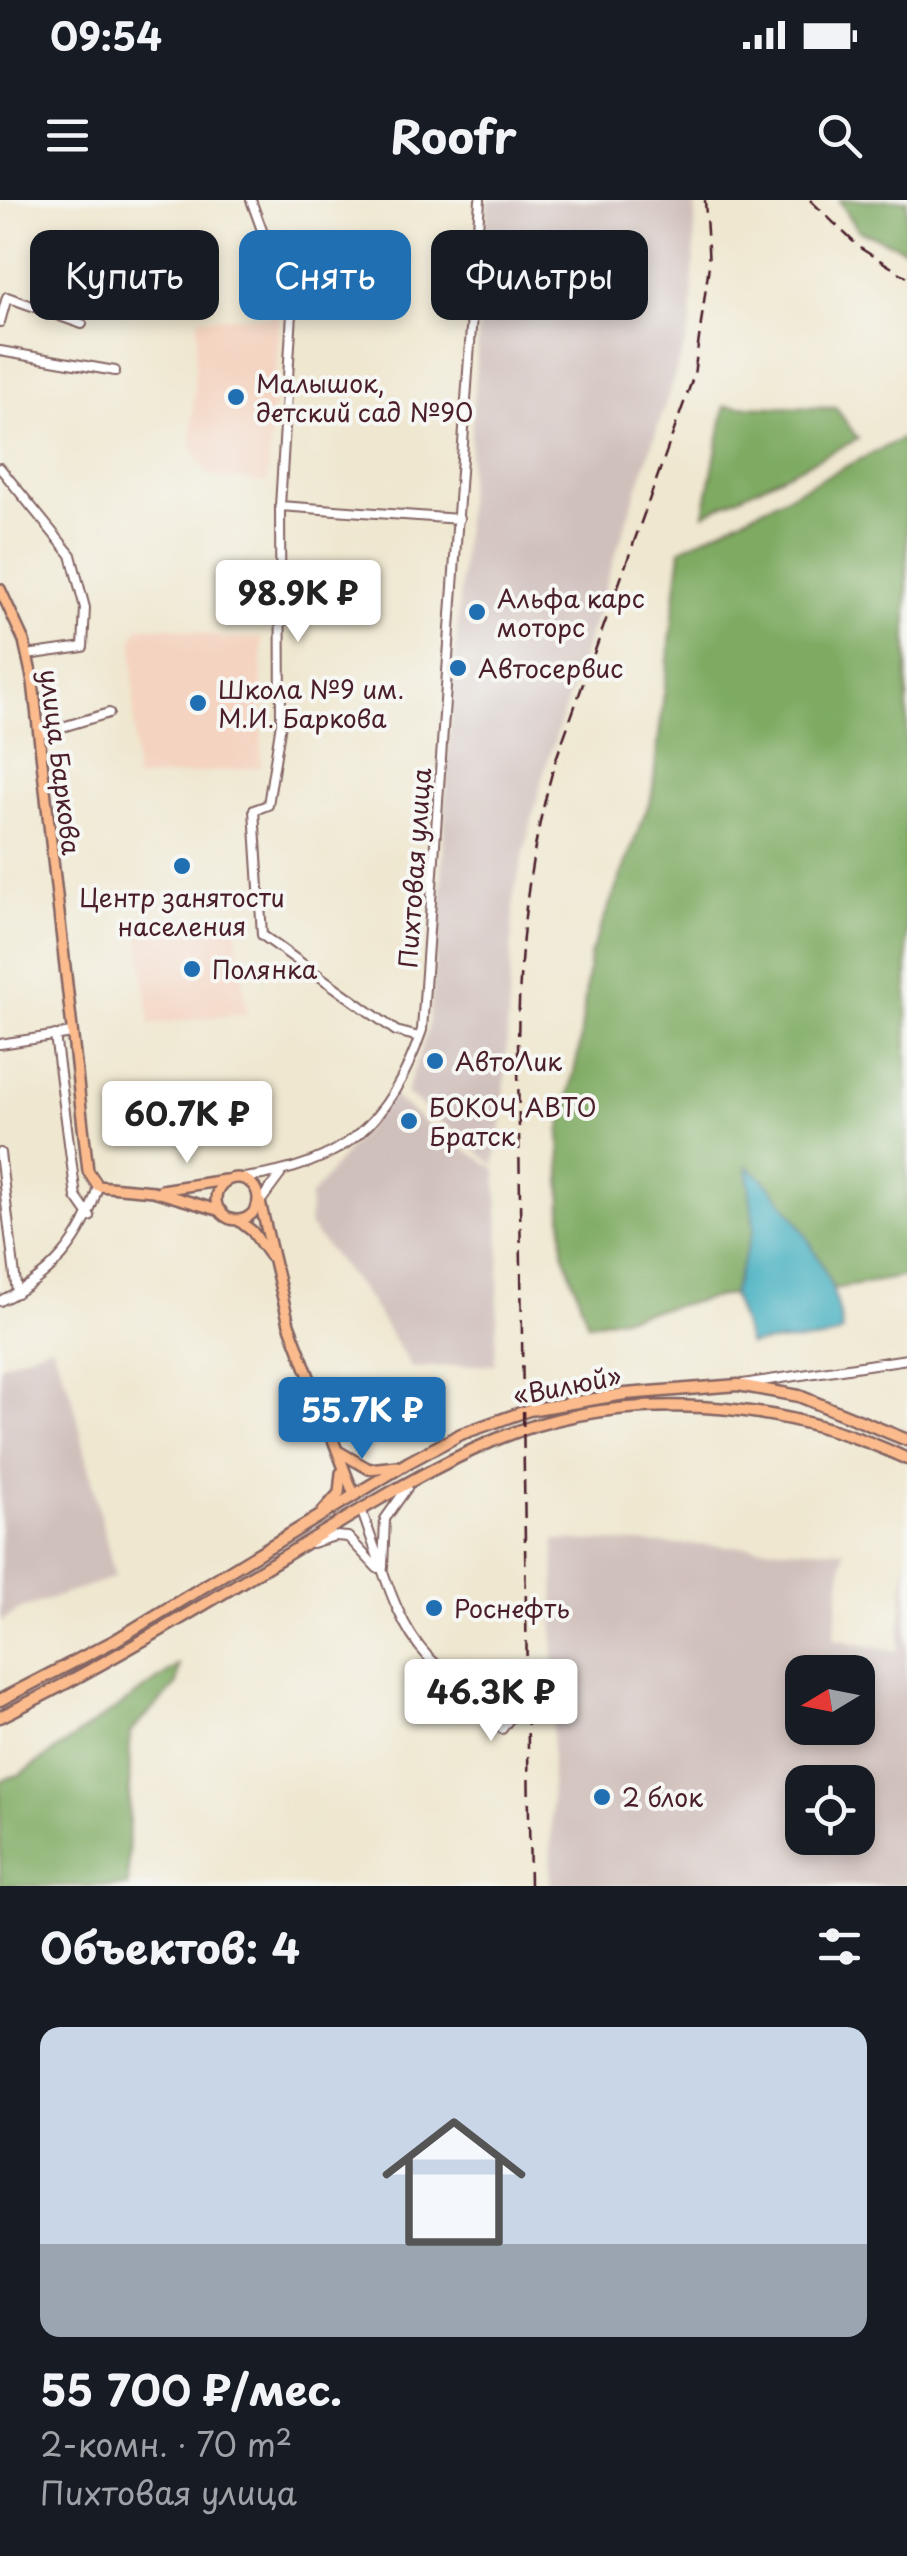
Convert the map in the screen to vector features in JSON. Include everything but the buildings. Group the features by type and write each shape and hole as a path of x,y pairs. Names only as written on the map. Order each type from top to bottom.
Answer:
{"highway":[{"name":"«Вилюй»","path":"0,1700 114,1641 354,1494 461,1434 529,1410 625,1394 738,1385 799,1396 907,1440"},
{"name":"«Вилюй»","path":"0,1718 125,1652 361,1509 422,1476 528,1429 616,1411 670,1407 734,1409 830,1428 907,1459"},
{"path":"354,1494 361,1509"}],"main road":[{"name":"улица Баркова","path":"0,589 27,655 85,1159 98,1186"},
{"path":"153,1191 244,1178 260,1202 288,1324 341,1472 339,1493 313,1520"},
{"path":"221,1211 214,1194 227,1180"},
{"path":"98,1186 153,1191 221,1211 252,1231 274,1263"},
{"path":"234,1218 250,1216 260,1202"},
{"path":"333,1446 370,1469 410,1462"},
{"path":"333,1446 354,1494"}],"street":[{"path":"251,200 292,313 280,506 281,723 268,805 254,810 262,934 396,1032 420,1037"},
{"name":"Пихтовая улица","path":"244,1178 284,1172 332,1155 366,1127 396,1087 420,1037 480,200"},
{"path":"0,322 6,298 82,324"},
{"path":"0,351 115,370"},
{"path":"0,468 72,555 81,578 83,647 27,655"},
{"path":"280,506 459,519"},
{"path":"39,734 109,713"},
{"path":"0,1044 72,1034"},
{"path":"56,1035 76,1197 90,1217"},
{"path":"0,1153 17,1293"},
{"path":"260,1202 268,1187 284,1172"},
{"path":"0,1301 58,1262 90,1217 98,1186"},
{"path":"738,1385 907,1359"},
{"path":"383,1576 389,1509 422,1476"},
{"path":"361,1509 383,1576 411,1633 502,1729 513,1714 512,1699"},
{"path":"297,1549 343,1535 358,1543 383,1576"},
{"path":"450,1676 481,1692 512,1699 552,1699"}],"shaded area":[{"path":"488,200 696,200 691,326 543,775 514,894 503,1120 494,1165 406,1093 428,1029 441,905 479,320 648,320 648,230 486,230"},
{"path":"198,320 280,320 267,483 207,475 191,447"},
{"name":"Школа №9 им. М.И. Баркова","path":"140,627 170,627 224,638 262,637 261,767 135,779 133,637"},
{"path":"235,916 247,1013 150,1025 138,928"},
{"path":"392,1095 435,1131 496,1169 500,1250 495,1364 412,1368 367,1297 309,1226 310,1197"},
{"path":"51,1345 72,1395 115,1577 21,1609 0,1622 0,1365"},
{"path":"555,1540 844,1550 834,1639 898,1651 907,1552 907,1886 550,1886"}],"green space":[{"path":"839,200 907,200 907,250 858,230"},
{"path":"725,406 836,408 858,439 704,514"},
{"path":"907,436 907,1276 833,1289 796,1222 748,1168 755,1228 732,1294 588,1324 563,1251 560,1132 579,1050 590,955 652,796 681,549"},
{"path":"179,1665 177,1684 130,1733 128,1886 0,1886 0,1781 21,1774"}],"water":[{"path":"747,1166 779,1196 809,1241 832,1289 842,1332 809,1341 749,1345 732,1294 754,1228"}],"railway":[{"path":"530,1886 518,1063 526,910 537,835 556,759 694,375 709,265 705,200"},
{"path":"810,200 860,248 907,277"}],"place":[{"name":"Малышок, детский сад №90","path":"236,397"},
{"name":"Альфа карс моторс","path":"477,612"},
{"name":"Автосервис","path":"458,668"},
{"name":"Школа №9 им. М.И. Баркова","path":"198,703"},
{"name":"Центр занятости населения","path":"182,866"},
{"name":"Полянка","path":"192,969"},
{"name":"АвтоЛик","path":"435,1061"},
{"name":"БОКОЧ АВТО Братск","path":"409,1121"},
{"name":"Роснефть","path":"434,1608"},
{"name":"2 блок","path":"602,1797"}]}
